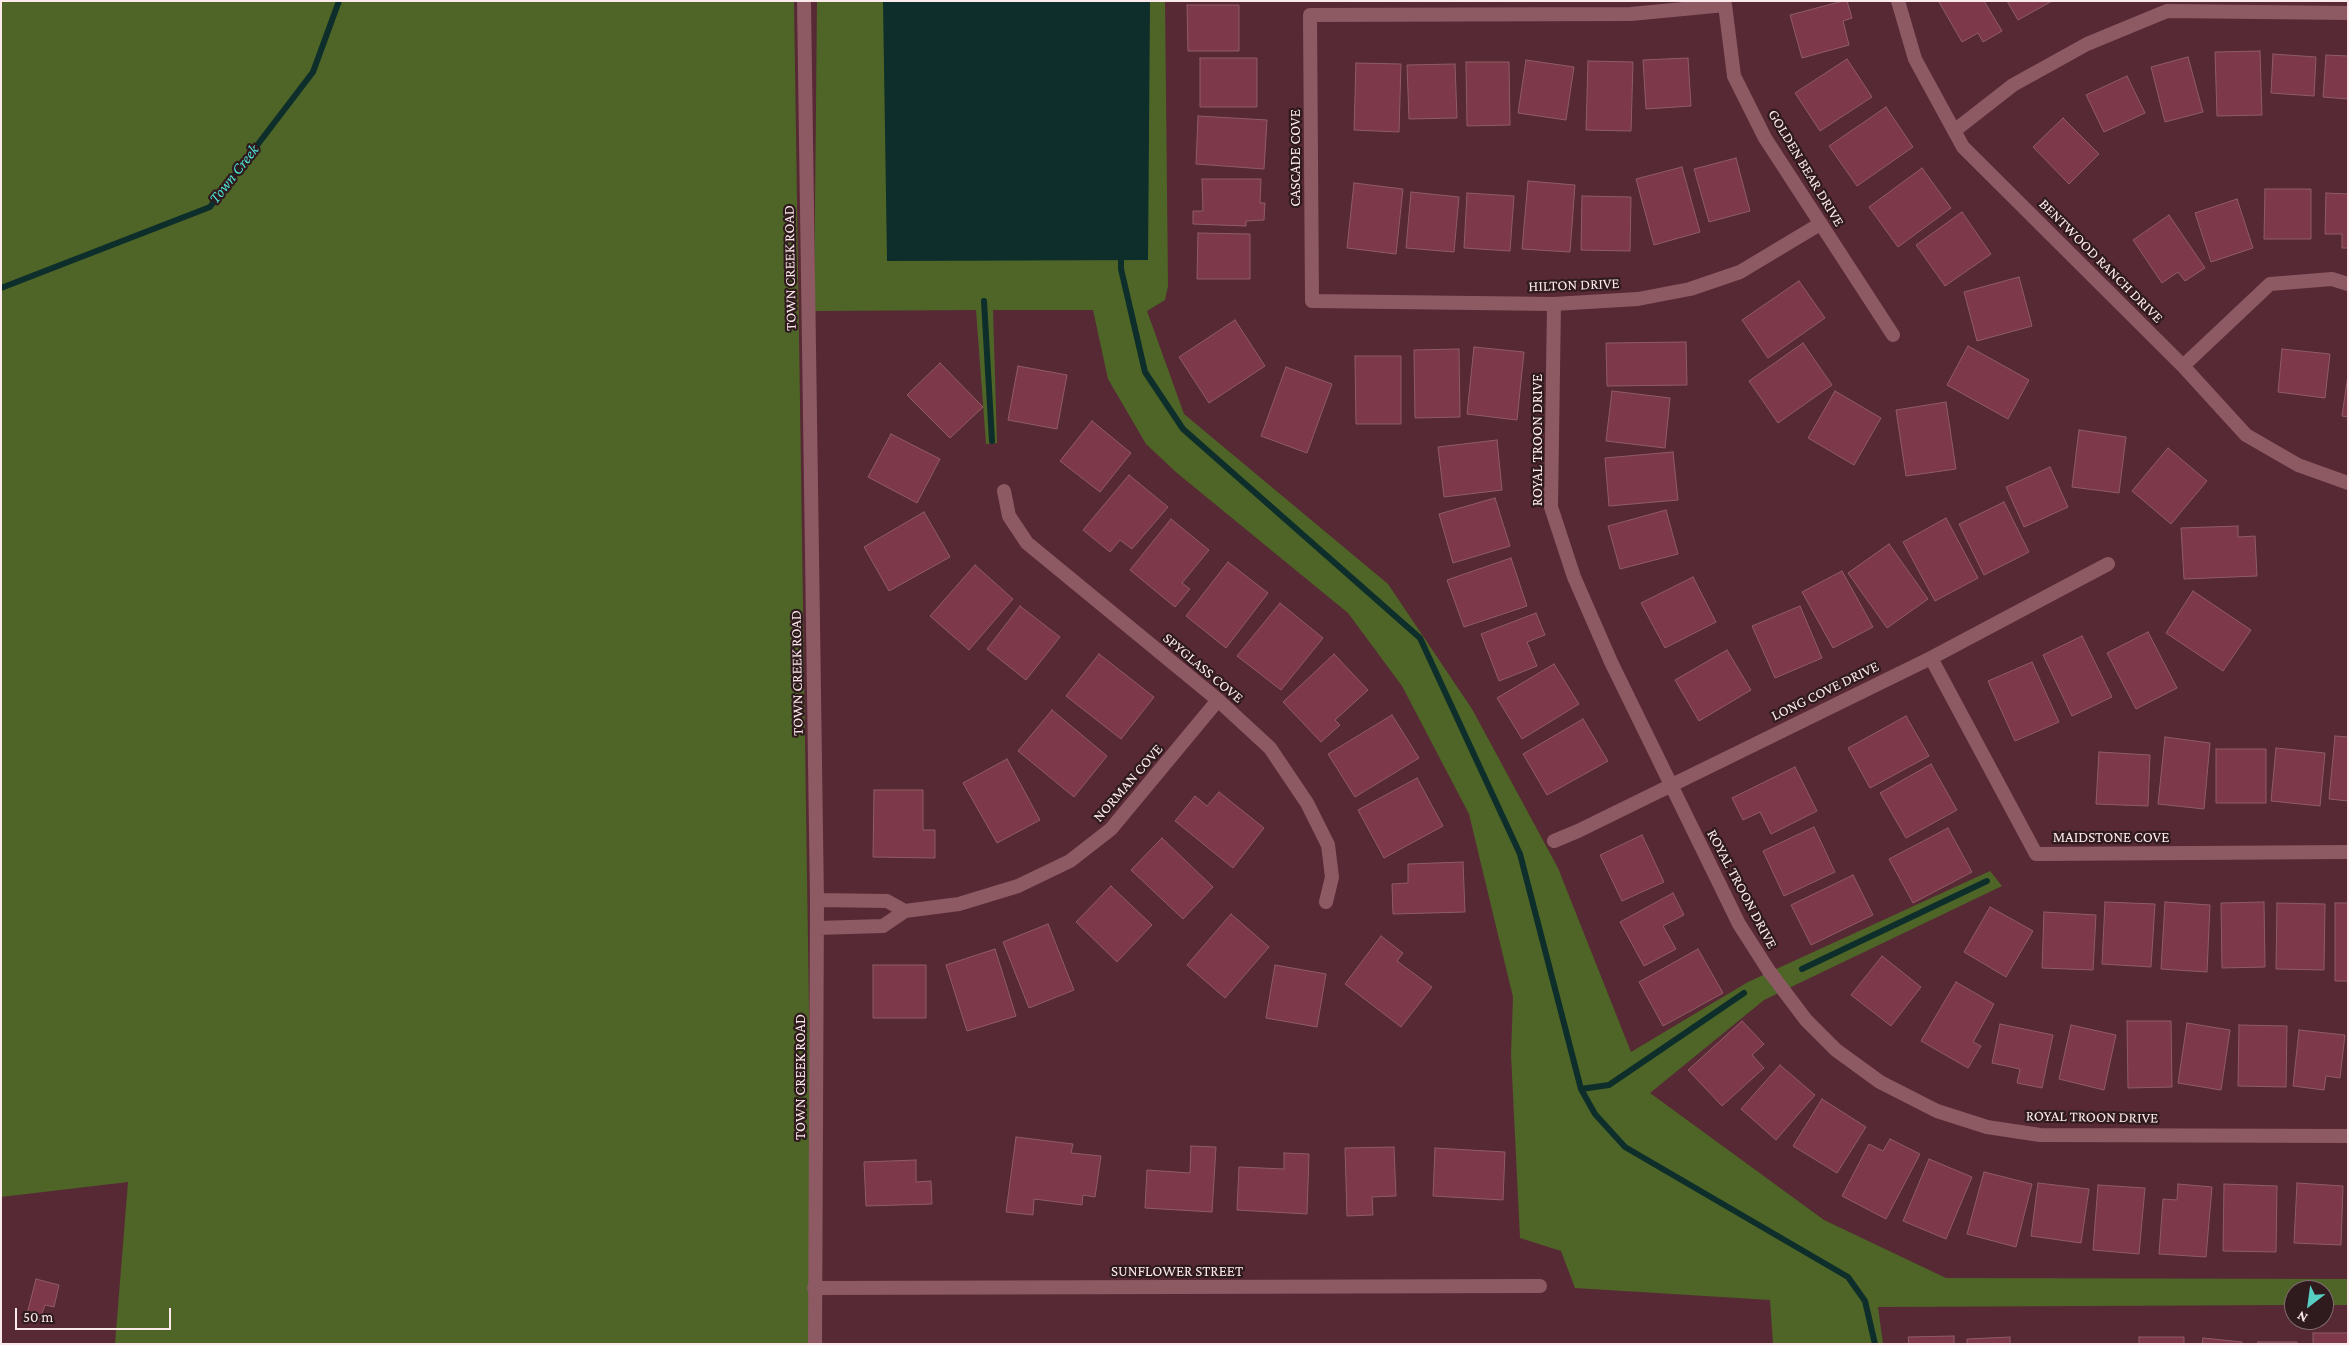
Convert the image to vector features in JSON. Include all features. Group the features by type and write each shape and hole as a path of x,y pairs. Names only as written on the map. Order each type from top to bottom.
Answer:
{"street":[{"name":"TOWN CREEK ROAD","path":"804,1 817,900 815,1344"},
{"name":"BENTWOOD RANCH DRIVE","path":"1898,1 1915,59 1963,147 2183,366 2246,434 2298,465 2348,483"},
{"name":"GOLDEN BEAR DRIVE","path":"1538,8 1631,14 1725,5 1734,76 1765,138 1893,335"},
{"path":"1514,8 1538,8"},
{"name":"CASCADE COVE","path":"1312,301 1310,15 1514,8"},
{"path":"1954,131 2013,85 2088,44 2167,11 2348,13"},
{"name":"HILTON DRIVE","path":"1312,301 1554,304 1638,299 1690,289 1740,272 1820,224"},
{"path":"2183,366 2270,284 2332,280 2348,284"},
{"name":"ROYAL TROON DRIVE","path":"1554,304 1551,507 1574,577 1611,662 1739,924 1769,971 1806,1020 1836,1050 1880,1082 1946,1114 1987,1127 2040,1135 2348,1136"},
{"name":"SPYGLASS COVE","path":"1004,491 1009,516 1027,543 1218,700 1270,748 1307,803 1328,845 1332,877 1326,902"},
{"name":"LONG COVE DRIVE","path":"1554,841 1931,658 2108,564"},
{"name":"MAIDSTONE COVE","path":"1931,658 2036,854 2348,852"},
{"name":"NORMAN COVE","path":"817,928 883,926 905,911 959,904 1018,886 1070,861 1111,829 1218,700"},
{"path":"817,900 887,901 905,911"},
{"name":"SUNFLOWER STREET","path":"814,1288 1540,1286"}],"green space":[{"path":"1,1 794,1 814,1344 115,1344 128,1182 1,1197"},
{"path":"817,1 1165,1 1168,286 1165,300 1147,311 1184,414 1388,584 1472,709 1558,868 1631,1052 1748,982 1990,871 2002,886 1764,1000 1650,1093 1824,1220 1946,1278 2348,1279 2348,1305 2334,1305 2334,1280 2284,1280 2284,1305 1878,1307 1883,1344 1773,1344 1770,1300 1575,1288 1561,1251 1520,1238 1511,1054 1513,997 1469,814 1402,686 1348,613 1177,473 1146,444 1108,379 1093,310 993,310 997,443 986,444 976,310 814,311"}],"water":[{"path":"883,1 1150,1 1148,260 887,261"}],"building":[{"path":"1847,1 1852,18 1843,21 1849,45 1802,58 1790,15"},
{"path":"1984,1 2002,31 1983,42 1978,33 1962,42 1939,2"},
{"path":"2007,1 2052,1 2018,20"},
{"path":"1187,5 1239,5 1239,51 1188,51"},
{"path":"2260,51 2262,115 2217,116 2215,52"},
{"path":"2273,54 2316,57 2314,96 2271,93"},
{"path":"2326,55 2348,56 2348,99 2323,97"},
{"path":"2188,57 2203,112 2165,122 2151,67"},
{"path":"1200,58 1257,58 1257,107 1200,107"},
{"path":"1688,58 1691,106 1646,109 1643,60"},
{"path":"1847,59 1872,97 1820,131 1795,93"},
{"path":"1526,60 1574,67 1566,120 1518,113"},
{"path":"1588,61 1633,62 1631,131 1586,130"},
{"path":"1466,62 1509,62 1510,125 1467,126"},
{"path":"1356,63 1401,64 1399,132 1354,130"},
{"path":"1455,64 1457,118 1409,119 1407,65"},
{"path":"2127,76 2145,113 2104,132 2086,95"},
{"path":"1886,107 1913,147 1857,186 1829,146"},
{"path":"1198,116 1267,120 1264,169 1196,164"},
{"path":"2063,118 2099,154 2069,184 2033,147"},
{"path":"1736,158 1750,211 1709,222 1694,169"},
{"path":"1682,167 1700,232 1654,245 1636,179"},
{"path":"1922,168 1951,208 1898,247 1869,207"},
{"path":"1202,179 1261,179 1260,203 1265,203 1264,220 1246,221 1246,226 1193,224 1193,211 1203,211"},
{"path":"1528,181 1575,185 1570,252 1522,249"},
{"path":"1354,183 1403,189 1396,254 1347,248"},
{"path":"2265,189 2311,189 2311,239 2264,239"},
{"path":"1411,192 1459,197 1454,252 1406,248"},
{"path":"1467,193 1514,196 1510,251 1464,248"},
{"path":"2326,193 2348,194 2348,248 2342,248 2342,234 2325,234"},
{"path":"1582,196 1631,197 1630,251 1581,250"},
{"path":"2237,199 2253,248 2211,262 2195,213"},
{"path":"1962,212 1991,254 1945,286 1916,245"},
{"path":"2169,215 2205,268 2185,281 2178,272 2162,283 2133,240"},
{"path":"1198,233 1250,234 1250,279 1197,279"},
{"path":"2019,277 2032,326 1977,341 1964,292"},
{"path":"1799,281 1825,318 1768,358 1742,320"},
{"path":"1235,320 1265,366 1209,403 1179,357"},
{"path":"1686,342 1687,385 1607,386 1606,343"},
{"path":"1803,343 1832,385 1778,423 1749,381"},
{"path":"1968,346 2029,380 2008,419 1947,385"},
{"path":"1474,347 1524,352 1517,420 1467,414"},
{"path":"1459,349 1460,417 1415,418 1414,350"},
{"path":"2282,349 2330,354 2325,398 2278,392"},
{"path":"1355,356 1401,356 1401,424 1356,424"},
{"path":"940,363 983,407 950,438 907,395"},
{"path":"1018,366 1067,375 1057,429 1008,420"},
{"path":"1286,367 1332,384 1307,453 1261,436"},
{"path":"2348,375 2348,417 2342,416"},
{"path":"1612,391 1670,398 1665,448 1606,441"},
{"path":"1835,391 1881,418 1854,465 1808,438"},
{"path":"1946,402 1956,469 1906,476 1896,410"},
{"path":"1092,421 1131,453 1100,492 1060,461"},
{"path":"2079,430 2126,437 2119,493 2072,487"},
{"path":"891,434 940,459 917,503 868,477"},
{"path":"1497,440 1502,490 1444,497 1438,447"},
{"path":"2168,448 2207,481 2171,524 2132,491"},
{"path":"1673,452 1678,500 1609,506 1605,458"},
{"path":"2050,467 2068,507 2024,527 2006,487"},
{"path":"1129,475 1168,507 1132,549 1120,540 1110,552 1083,530"},
{"path":"1495,498 1510,546 1453,563 1439,514"},
{"path":"2004,502 2029,552 1984,575 1959,524"},
{"path":"1666,510 1678,554 1620,569 1608,526"},
{"path":"924,512 950,557 889,591 864,547"},
{"path":"1946,518 1978,578 1935,601 1903,542"},
{"path":"1171,519 1209,550 1182,583 1190,589 1175,607 1130,570"},
{"path":"2238,526 2238,537 2255,536 2257,576 2184,579 2181,528"},
{"path":"1889,544 1928,599 1887,628 1848,573"},
{"path":"1511,558 1527,606 1464,627 1447,580"},
{"path":"1228,562 1268,593 1226,648 1186,616"},
{"path":"975,565 1013,599 969,650 930,616"},
{"path":"1842,571 1873,627 1833,648 1802,592"},
{"path":"1693,577 1716,622 1665,648 1641,603"},
{"path":"2193,591 2251,630 2223,671 2166,633"},
{"path":"1280,603 1323,638 1281,690 1237,656"},
{"path":"1020,606 1060,637 1026,680 987,649"},
{"path":"1800,606 1822,658 1775,678 1752,626"},
{"path":"1536,613 1545,635 1527,642 1537,666 1499,681 1481,634"},
{"path":"2148,632 2177,688 2136,709 2107,653"},
{"path":"2082,636 2112,697 2072,716 2043,655"},
{"path":"1727,650 1751,690 1699,721 1675,680"},
{"path":"1099,654 1154,697 1121,739 1066,696"},
{"path":"1334,654 1368,690 1335,720 1340,725 1321,742 1283,702"},
{"path":"2032,662 2059,722 2015,741 1988,681"},
{"path":"1554,664 1579,704 1522,739 1497,698"},
{"path":"1052,710 1107,756 1074,797 1018,751"},
{"path":"1392,715 1419,758 1355,797 1328,754"},
{"path":"1906,716 1929,756 1870,788 1848,748"},
{"path":"1583,719 1608,761 1547,795 1523,754"},
{"path":"2335,736 2348,737 2348,801 2329,799"},
{"path":"2165,737 2210,743 2204,809 2158,804"},
{"path":"2276,748 2325,753 2320,806 2271,801"},
{"path":"2216,749 2266,749 2266,803 2216,803"},
{"path":"2099,752 2150,755 2148,806 2096,804"},
{"path":"1007,759 1040,820 997,843 963,783"},
{"path":"1931,764 1957,810 1906,838 1880,793"},
{"path":"1795,767 1817,811 1771,834 1760,812 1743,820 1732,798"},
{"path":"1417,778 1443,826 1384,858 1358,810"},
{"path":"874,790 923,790 923,830 935,830 935,858 873,857"},
{"path":"1219,792 1264,828 1233,868 1175,821 1195,796 1207,806"},
{"path":"1814,827 1835,872 1784,896 1763,851"},
{"path":"1948,828 1972,872 1913,903 1889,859"},
{"path":"1642,835 1664,882 1622,901 1600,855"},
{"path":"1162,838 1213,887 1183,919 1131,870"},
{"path":"1463,862 1465,912 1393,914 1392,884 1408,883 1408,864"},
{"path":"1853,875 1873,915 1811,945 1791,905"},
{"path":"1111,886 1152,925 1117,962 1076,922"},
{"path":"1673,893 1684,915 1663,926 1676,949 1644,966 1620,922"},
{"path":"2105,902 2155,904 2151,967 2102,964"},
{"path":"2165,902 2210,905 2207,972 2161,969"},
{"path":"2264,902 2265,967 2222,968 2221,903"},
{"path":"2277,903 2325,904 2324,970 2276,969"},
{"path":"2335,903 2348,903 2348,981 2335,981"},
{"path":"1990,907 2033,931 2006,977 1964,952"},
{"path":"2044,912 2096,915 2093,970 2042,968"},
{"path":"1231,914 1269,947 1225,998 1187,965"},
{"path":"1048,924 1074,990 1029,1008 1003,942"},
{"path":"1381,936 1403,953 1397,961 1432,987 1401,1027 1345,984"},
{"path":"995,949 1016,1016 967,1031 946,965"},
{"path":"1698,949 1723,993 1663,1026 1639,982"},
{"path":"1882,956 1921,987 1891,1026 1851,995"},
{"path":"873,965 926,965 926,1018 873,1018"},
{"path":"1275,965 1326,974 1317,1027 1266,1018"},
{"path":"1956,982 1994,1004 1973,1042 1981,1046 1968,1068 1921,1041"},
{"path":"1742,1021 1764,1044 1752,1055 1764,1068 1722,1106 1688,1070"},
{"path":"2127,1021 2171,1021 2172,1087 2128,1088"},
{"path":"2187,1023 2230,1030 2221,1090 2178,1083"},
{"path":"2000,1024 2053,1035 2042,1088 2017,1083 2020,1069 1992,1063"},
{"path":"2071,1025 2116,1035 2104,1090 2059,1079"},
{"path":"2239,1025 2287,1026 2286,1087 2238,1086"},
{"path":"2299,1030 2345,1035 2340,1078 2326,1076 2324,1090 2293,1086"},
{"path":"1780,1065 1815,1095 1776,1140 1741,1109"},
{"path":"1822,1099 1866,1127 1837,1173 1793,1146"},
{"path":"1016,1137 1073,1144 1071,1153 1101,1156 1095,1197 1083,1195 1082,1205 1034,1199 1033,1215 1006,1212"},
{"path":"1890,1139 1920,1154 1886,1219 1842,1196 1869,1144 1883,1151"},
{"path":"1191,1146 1216,1147 1212,1212 1145,1208 1147,1170 1190,1173"},
{"path":"1394,1147 1396,1196 1372,1197 1373,1215 1347,1216 1345,1148"},
{"path":"1435,1148 1505,1152 1503,1200 1433,1196"},
{"path":"1284,1153 1309,1154 1307,1214 1237,1210 1239,1167 1284,1169"},
{"path":"1929,1159 1972,1177 1946,1239 1903,1221"},
{"path":"916,1160 916,1182 931,1181 932,1204 866,1206 864,1162"},
{"path":"1984,1172 2032,1184 2016,1247 1967,1234"},
{"path":"2038,1183 2089,1189 2081,1243 2031,1236"},
{"path":"2297,1183 2343,1186 2341,1245 2294,1243"},
{"path":"2178,1184 2212,1187 2206,1257 2159,1254 2163,1199 2177,1200"},
{"path":"2224,1184 2277,1186 2276,1252 2223,1251"},
{"path":"2098,1185 2145,1188 2139,1254 2093,1250"},
{"path":"36,1279 59,1285 54,1307 45,1305 39,1321 26,1318"},
{"path":"2313,1333 2348,1333 2348,1344 2313,1344"},
{"path":"1954,1336 1954,1344 1909,1344 1908,1337"},
{"path":"2010,1337 2010,1344 1967,1344 1967,1339"},
{"path":"2139,1337 2184,1337 2184,1344 2139,1344"},
{"path":"2203,1338 2242,1342 2242,1344 2202,1344"},
{"path":"2258,1342 2297,1342 2297,1344 2258,1344"}],"waterway":[{"name":"Town Creek","path":"1,288 210,207 313,72 339,1"},
{"path":"1121,251 1121,269 1145,372 1183,429 1420,638 1520,854 1581,1089 1595,1114 1625,1147 1848,1277 1865,1301 1875,1344"},
{"path":"984,301 992,441"},
{"path":"1802,969 1987,881"},
{"path":"1581,1089 1609,1085 1744,993"}]}
